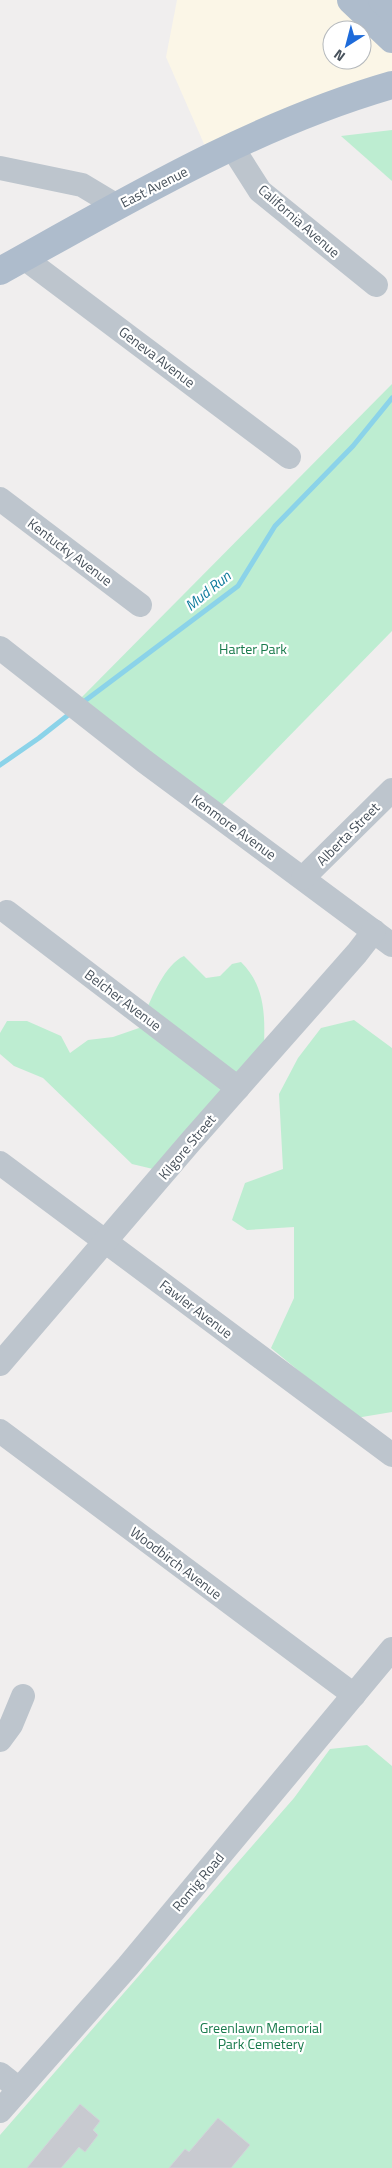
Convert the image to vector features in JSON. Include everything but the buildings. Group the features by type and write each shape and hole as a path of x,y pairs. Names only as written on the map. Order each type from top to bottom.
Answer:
{"main road":[{"path":"351,0 392,39"},
{"path":"382,0 392,9"},
{"name":"East Avenue","path":"0,271 117,206 232,147 313,112 392,85"}],"street":[{"name":"California Avenue","path":"232,147 260,191 376,285"},
{"path":"0,168 82,185 117,206"},
{"name":"Geneva Avenue","path":"24,258 289,457"},
{"name":"Kentucky Avenue","path":"0,499 140,605"},
{"name":"Kenmore Avenue","path":"0,648 79,710 383,938"},
{"name":"Alberta Street","path":"303,878 392,790"},
{"name":"Belcher Avenue","path":"7,912 238,1088"},
{"name":"Kilgore Street","path":"0,1364 357,953 383,938"},
{"name":"Fawler Avenue","path":"0,1163 392,1455"},
{"name":"Woodbirch Avenue","path":"0,1430 354,1695"},
{"name":"Romig Road","path":"0,2111 128,1966 392,1649"},
{"path":"0,1740 11,1725 23,1696"},
{"path":"0,2074 19,2089"}],"shaded area":[{"path":"177,0 341,0 363,20 322,20 322,70 372,70 372,29 392,47 392,79 208,153 166,57"}],"green space":[{"path":"392,130 392,181 341,136"},
{"name":"Harter Park","path":"392,384 392,631 218,809 78,701"},
{"path":"184,956 206,978 220,976 232,964 241,962 249,971 255,981 262,1001 264,1046 153,1169 132,1164 43,1078 14,1066 0,1054 0,1033 7,1021 27,1021 61,1036 70,1053 88,1040 113,1037 139,1028 162,978 176,961"},
{"path":"354,1020 392,1048 392,1412 356,1418 271,1348 294,1298 294,1227 247,1230 232,1220 245,1183 283,1169 279,1094 298,1058 321,1028"},
{"name":"Greenlawn Memorial Park Cemetery","path":"367,1745 392,1766 392,2168 0,2168 0,2135 294,1798 330,1749"}],"waterway":[{"name":"Mud Run","path":"82,703 238,586 275,526 353,446 392,398"},
{"name":"Mud Run","path":"0,765 72,712"}]}
